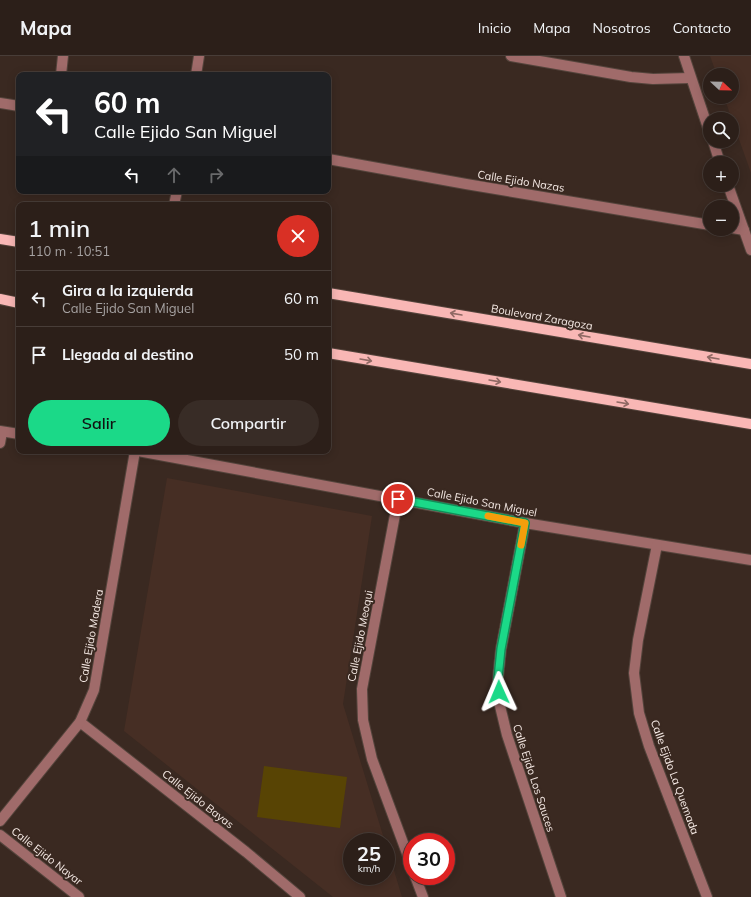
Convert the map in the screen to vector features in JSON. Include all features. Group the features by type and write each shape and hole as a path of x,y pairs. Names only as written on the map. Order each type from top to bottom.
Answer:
{"main road":[{"path":"0,239 16,242"},
{"name":"Boulevard Zaragoza","path":"331,294 751,364"},
{"path":"0,300 16,303"},
{"path":"331,354 751,424"}],"street":[{"path":"60,72 63,56"},
{"path":"196,72 199,56"},
{"path":"511,56 631,77 653,79 690,78"},
{"path":"684,56 703,114"},
{"path":"0,103 16,106"},
{"name":"Calle Ejido Nazas","path":"331,160 703,224"},
{"path":"730,192 751,250"},
{"path":"739,229 744,230"},
{"path":"0,442 1,431 16,434"},
{"name":"Calle Ejido Madera","path":"0,820 80,722 94,690 134,454"},
{"name":"Calle Ejido San Miguel","path":"154,454 525,523 751,560"},
{"name":"Calle Ejido Meoqui","path":"398,499 362,689 363,720 372,758 403,842"},
{"name":"Calle Ejido Los Sauces","path":"525,523 501,649 498,678 500,706 507,735 561,897"},
{"name":"Calle Ejido La Quemada","path":"657,545 638,640 634,673 639,713 649,746 707,897"},
{"name":"Calle Ejido Bayas","path":"80,722 246,852 300,897"},
{"name":"Calle Ejido Nayar","path":"0,835 80,897"},
{"path":"418,885 423,897"}],"shaded area":[{"path":"710,56 751,56 751,173 739,139 739,112 729,112 726,104 739,104 739,68 714,68"},
{"path":"167,478 372,516 343,704 382,833 343,833 343,885 395,885 395,874 402,897 333,897 124,731"},
{"path":"264,766 347,777 340,828 257,817"}],"slow traffic":[{"path":"488,516 525,523 521,545"}],"route":[{"path":"398,499 525,523 501,649 498,678 499,692"}]}
